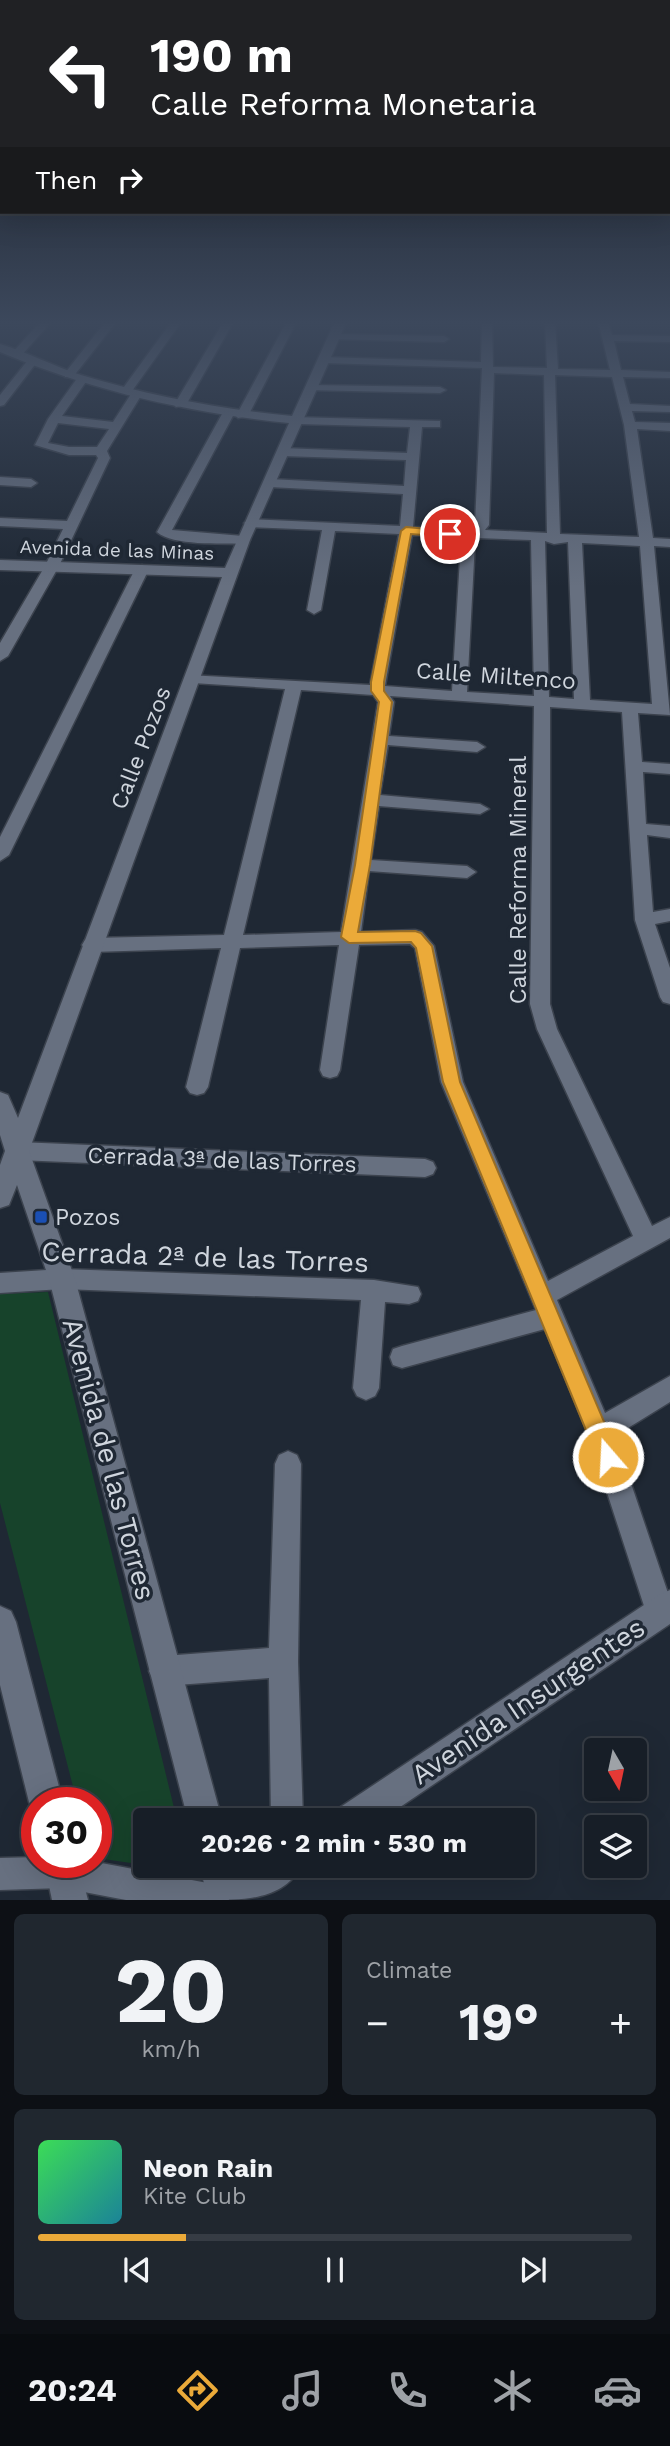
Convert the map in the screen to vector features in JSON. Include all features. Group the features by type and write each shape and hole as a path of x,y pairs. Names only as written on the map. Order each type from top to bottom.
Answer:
{"street":[{"path":"59,410 41,445 102,455"},
{"path":"0,656 52,566 123,410"},
{"path":"205,410 298,421 436,424"},
{"path":"242,416 245,410"},
{"name":"Calle Pozos","path":"0,1198 247,532 302,410"},
{"path":"459,697 468,541 482,525 485,410"},
{"name":"Calle Reforma Mineral","path":"548,410 540,702 540,1004 547,1029 647,1240"},
{"path":"626,410 630,425 665,710"},
{"path":"228,414 164,532 174,536 329,528 575,541 670,543"},
{"path":"54,419 116,426"},
{"path":"330,1070 386,702 378,691 406,531 416,423"},
{"path":"630,425 670,427"},
{"path":"283,452 412,457"},
{"path":"0,481 31,483"},
{"path":"270,482 409,490"},
{"path":"0,522 71,525"},
{"path":"314,610 329,528"},
{"path":"575,541 582,705"},
{"name":"Avenida de las Minas","path":"0,565 232,573"},
{"path":"0,855 142,569"},
{"name":"Calle Miltenco","path":"193,678 665,710"},
{"path":"197,1087 294,685"},
{"path":"630,708 644,920 670,998"},
{"path":"380,740 477,747"},
{"path":"636,767 670,769"},
{"path":"371,800 480,809"},
{"path":"638,830 670,832"},
{"path":"363,865 467,873"},
{"path":"644,920 670,915"},
{"path":"92,945 415,937 424,946 452,1082 600,1432 665,1609"},
{"name":"Avenida de las Torres","path":"0,1101 62,1279 202,1808"},
{"name":"Cerrada 3ª de las Torres","path":"18,1152 425,1168"},
{"path":"401,1357 545,1307 670,1227"},
{"name":"Cerrada 2ª de las Torres","path":"0,1283 62,1279 374,1290 409,1294"},
{"path":"366,1388 374,1290"},
{"path":"600,1432 670,1388"},
{"path":"287,1808 283,1662 288,1464"},
{"name":"Avenida Insurgentes","path":"369,1808 665,1609"},
{"path":"0,1622 42,1787"},
{"path":"164,1671 283,1662"},
{"path":"0,1874 21,1875"},
{"path":"65,1878 213,1900"},
{"path":"221,1878 229,1900 264,1878"}],"green space":[{"path":"48,1292 174,1808 133,1808 133,1863 112,1860 112,1787 73,1787 0,1503 0,1294"}],"place":[{"name":"Pozos","path":"41,1217"}],"route":[{"path":"450,534 406,531 377,682 378,691 386,702 363,865 349,937 415,937 424,946 452,1082 600,1432 608,1457"}]}
